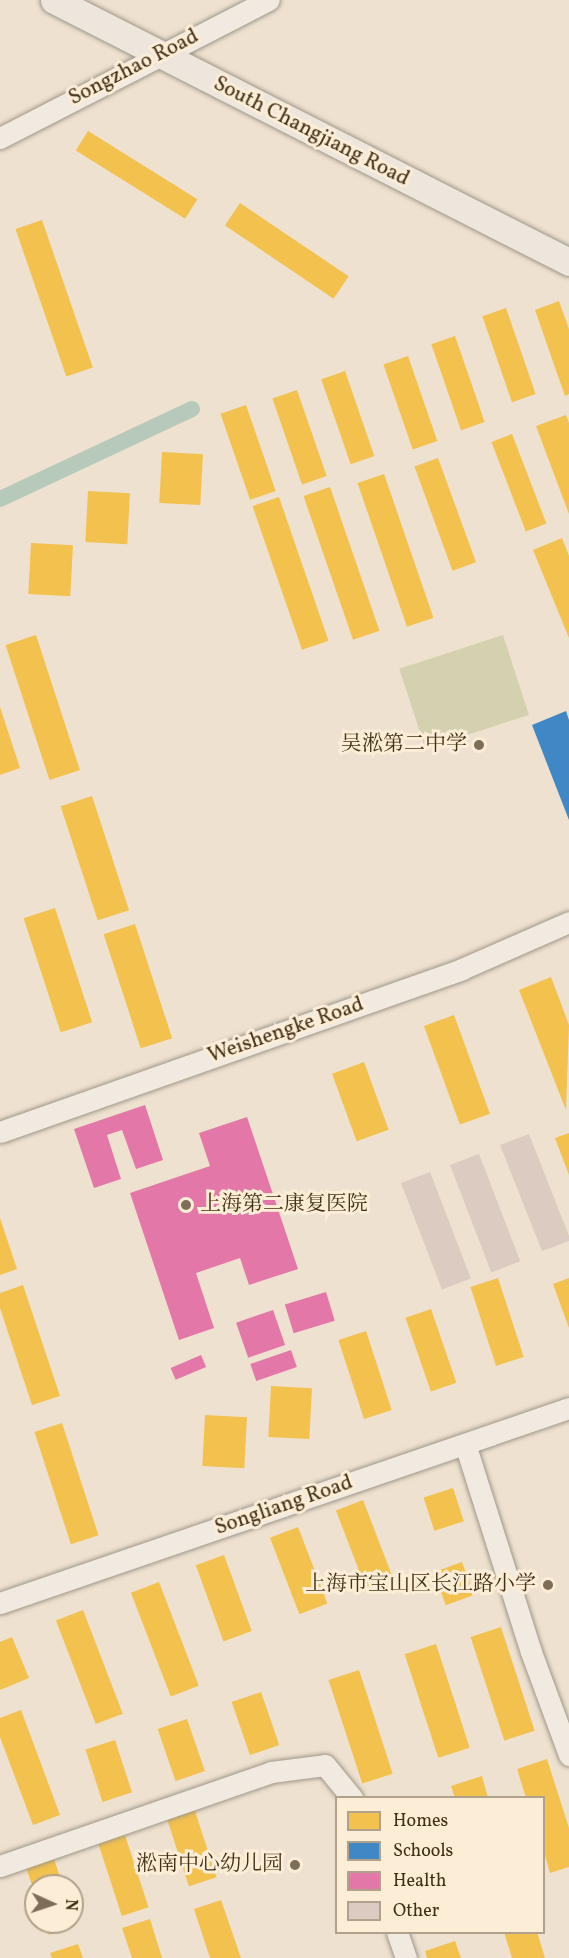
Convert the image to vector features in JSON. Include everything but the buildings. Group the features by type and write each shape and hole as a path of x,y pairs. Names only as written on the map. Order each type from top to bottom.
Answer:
{"main road":[{"name":"South Changjiang Road","path":"54,0 158,55 569,262"}],"street":[{"name":"Songzhao Road","path":"0,138 269,0"},
{"name":"Weishengke Road","path":"0,1132 462,969 569,922"},
{"name":"Songliang Road","path":"0,1603 569,1408"},
{"path":"465,1444 531,1652 569,1755"},
{"path":"0,1866 271,1772 325,1765 351,1796"},
{"path":"398,1934 406,1958"}],"shaded area":[{"path":"503,635 529,715 425,749 399,669"}],"waterway":[{"path":"0,499 192,409"}],"place":[{"name":"吴淞第二中学","path":"479,745"},
{"name":"上海第二康复医院","path":"186,1205"},
{"name":"上海市宝山区长江路小学","path":"548,1585"},
{"name":"淞南中心幼儿园","path":"295,1865"}]}
